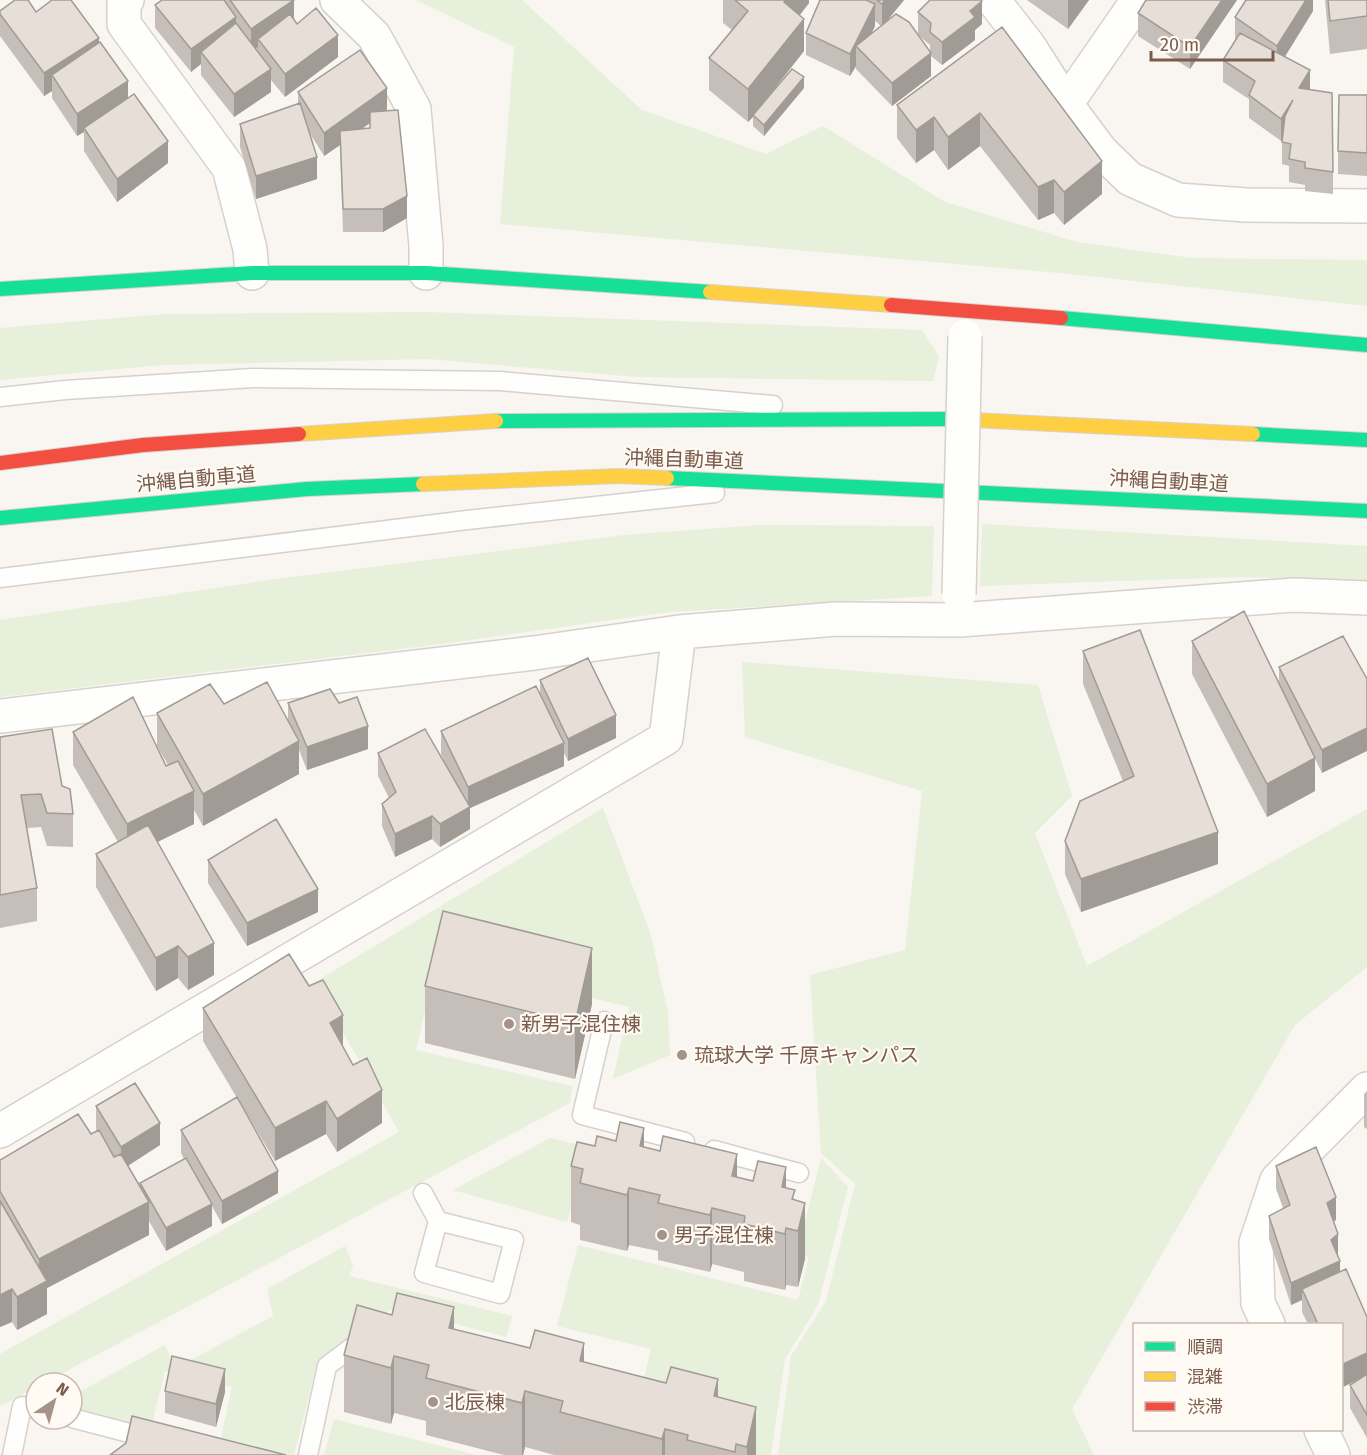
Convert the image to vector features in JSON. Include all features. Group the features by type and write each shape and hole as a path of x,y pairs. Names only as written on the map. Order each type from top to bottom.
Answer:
{"main road":[{"path":"0,289 252,273 426,273 966,323 1367,345"},
{"name":"沖縄自動車道","path":"0,463 143,445 481,421 926,418 1367,440"},
{"name":"沖縄自動車道","path":"0,518 24,514 331,488 618,476 807,483 1367,511"}],"street":[{"path":"127,0 124,2 124,24 229,168 250,249 252,273"},
{"path":"337,0 374,36 414,109 426,246 426,273"},
{"path":"993,0 1029,46 1066,104 1101,151 1130,179 1178,200 1246,205 1367,206"},
{"path":"1066,104 1138,0"},
{"path":"959,607 966,323"},
{"path":"0,716 534,653 679,632 959,607 1294,595 1367,598"},
{"path":"0,1131 666,738 679,632"},
{"path":"1268,1323 1258,1303 1256,1243 1277,1180 1367,1089"},
{"path":"1321,1431 1333,1455"}],"lane":[{"path":"0,397 65,390 253,378 500,381 926,418"},
{"path":"0,578 467,520 807,483"},
{"path":"604,1021 582,1115 800,1173"},
{"path":"423,1193 438,1221 424,1273 500,1294 514,1240 438,1221"},
{"path":"308,1455 327,1366 374,1332"},
{"path":"12,1455 22,1406 24,1406"},
{"path":"84,1421 172,1444"}],"green space":[{"path":"416,0 522,0 642,110 766,154 823,126 945,202 1077,242 1192,258 1367,260 1367,306 1070,274 500,224 514,47"},
{"path":"426,312 922,330 939,356 933,381 636,377 428,359 163,365 0,380 0,328 165,314"},
{"path":"982,524 1367,546 1367,580 1236,577 980,586"},
{"path":"761,525 934,526 932,596 670,612 442,644 0,697 0,620 283,578 624,535"},
{"path":"742,662 1038,685 1072,796 1035,833 1087,966 1367,809 1367,967 1295,1025 1072,1409 1094,1455 778,1455 791,1356 826,1301 855,1184 821,1153 810,975 905,950 922,791 745,737"},
{"path":"603,808 650,932 668,1012 670,1055 613,1079 629,1007 437,960 416,1050 572,1086 570,1103 67,1371 24,1371 24,1393 0,1406 0,1354 399,1132 315,982"},
{"path":"550,1138 624,1155 575,1195 567,1222 453,1190"},
{"path":"821,1158 848,1187 818,1305 785,1359 771,1455 738,1455 637,1408 651,1349 557,1326 578,1245 798,1300 809,1257 797,1254"},
{"path":"345,1246 353,1266 349,1276 512,1316 506,1337 393,1308 327,1355 314,1377 294,1455 271,1455 220,1442 232,1387 165,1371 151,1428 84,1411 84,1389 165,1345 176,1368 273,1316 267,1289"},
{"path":"334,1419 477,1455 324,1455"}],"building":[{"path":"15,0 28,0 36,12 52,0 71,0 99,38 44,73 0,14 0,11"},
{"path":"162,0 224,0 236,17 191,49 155,5"},
{"path":"230,0 294,0 251,29"},
{"path":"735,0 786,0 784,2 804,19 748,89 709,58 748,11"},
{"path":"820,0 866,0 875,4 850,54 806,33"},
{"path":"930,0 982,1 970,11 975,17 942,42 930,32 931,23 918,12"},
{"path":"1146,0 1222,0 1190,47 1138,13"},
{"path":"1246,0 1306,0 1277,46 1235,17"},
{"path":"1328,0 1367,0 1367,16 1330,21"},
{"path":"316,8 338,35 285,74 258,39 290,14 297,24"},
{"path":"896,14 909,22 931,53 892,83 856,46"},
{"path":"236,23 271,69 234,94 201,52"},
{"path":"1002,27 1102,161 1064,192 1054,180 1038,187 980,113 948,137 934,117 916,130 897,105"},
{"path":"1240,33 1310,70 1299,88 1332,93 1333,172 1305,168 1305,162 1289,159 1291,144 1282,142 1285,116 1293,100 1281,119 1249,95 1255,81 1223,60"},
{"path":"100,42 128,81 77,114 52,75"},
{"path":"360,50 387,88 324,133 298,92"},
{"path":"792,69 804,77 764,125 753,115"},
{"path":"134,94 168,141 117,179 84,128"},
{"path":"1339,95 1367,95 1367,153 1338,151"},
{"path":"300,103 317,157 256,176 240,124"},
{"path":"398,110 407,196 383,209 343,209 340,131 370,128 370,112"},
{"path":"1244,611 1315,758 1267,784 1192,641"},
{"path":"1140,630 1218,832 1081,879 1065,841 1080,801 1134,776 1083,651"},
{"path":"1343,636 1367,679 1367,728 1322,750 1279,667"},
{"path":"588,658 616,715 568,739 540,680"},
{"path":"267,682 299,741 203,794 157,713 210,684 224,704"},
{"path":"536,686 564,743 468,787 441,731"},
{"path":"330,689 339,703 357,697 368,726 307,747 288,703"},
{"path":"133,697 166,766 178,761 194,791 127,824 73,732"},
{"path":"52,729 62,786 70,789 73,814 47,813 41,794 21,795 37,888 0,895 0,737"},
{"path":"425,729 470,807 440,824 432,816 395,834 382,804 396,792 378,753"},
{"path":"276,819 318,889 247,923 208,860"},
{"path":"148,825 214,943 188,957 178,946 156,958 96,854"},
{"path":"443,911 592,948 575,1023 425,986"},
{"path":"289,954 309,986 323,980 343,1015 330,1023 353,1065 367,1058 382,1090 337,1119 326,1101 275,1128 203,1008"},
{"path":"135,1083 160,1123 121,1147 96,1106"},
{"path":"237,1097 278,1171 222,1201 181,1130"},
{"path":"78,1114 91,1134 99,1130 114,1157 121,1154 149,1202 39,1259 0,1191 0,1160"},
{"path":"620,1122 644,1128 640,1146 660,1151 663,1136 737,1154 732,1176 753,1181 758,1161 786,1167 782,1187 795,1190 792,1199 805,1203 798,1231 786,1228 785,1234 744,1224 745,1216 712,1208 710,1215 658,1203 660,1195 629,1188 627,1195 580,1183 583,1169 571,1166 577,1142 595,1146 597,1136 616,1141"},
{"path":"1316,1147 1336,1197 1327,1203 1338,1234 1331,1240 1340,1261 1291,1283 1269,1216 1290,1205 1276,1166"},
{"path":"186,1158 212,1204 166,1228 140,1183"},
{"path":"0,1201 47,1281 17,1297 12,1289 0,1295"},
{"path":"1346,1269 1367,1317 1367,1353 1343,1364 1343,1323 1318,1323 1302,1289"},
{"path":"397,1293 454,1307 449,1328 530,1348 535,1330 584,1343 580,1361 666,1383 671,1367 718,1379 714,1396 756,1407 747,1447 736,1444 735,1452 687,1440 688,1435 665,1429 662,1439 560,1412 563,1401 525,1391 522,1403 426,1378 429,1365 394,1356 391,1368 344,1355 357,1305 392,1315"},
{"path":"172,1356 225,1369 216,1404 165,1391"},
{"path":"1367,1374 1367,1415 1350,1385"},
{"path":"132,1416 286,1455 110,1455 126,1443"}],"traffic: fast":[{"path":"0,289 252,273 426,273 710,292"},
{"path":"1061,318 1367,345"},
{"path":"496,421 952,419"},
{"path":"1253,434 1367,440"},
{"path":"667,478 1367,511"},
{"path":"0,518 307,489 423,484"}],"traffic: slow":[{"path":"710,292 891,305"},
{"path":"952,419 1253,434"},
{"path":"299,434 496,421"},
{"path":"423,484 618,476 667,478"}],"traffic: jam":[{"path":"891,305 1061,318"},
{"path":"0,463 143,445 299,434"}],"place":[{"name":"新男子混住棟","path":"509,1024"},
{"name":"琉球大学 千原キャンパス","path":"682,1055"},
{"name":"男子混住棟","path":"662,1235"},
{"name":"北辰棟","path":"433,1402"}]}
